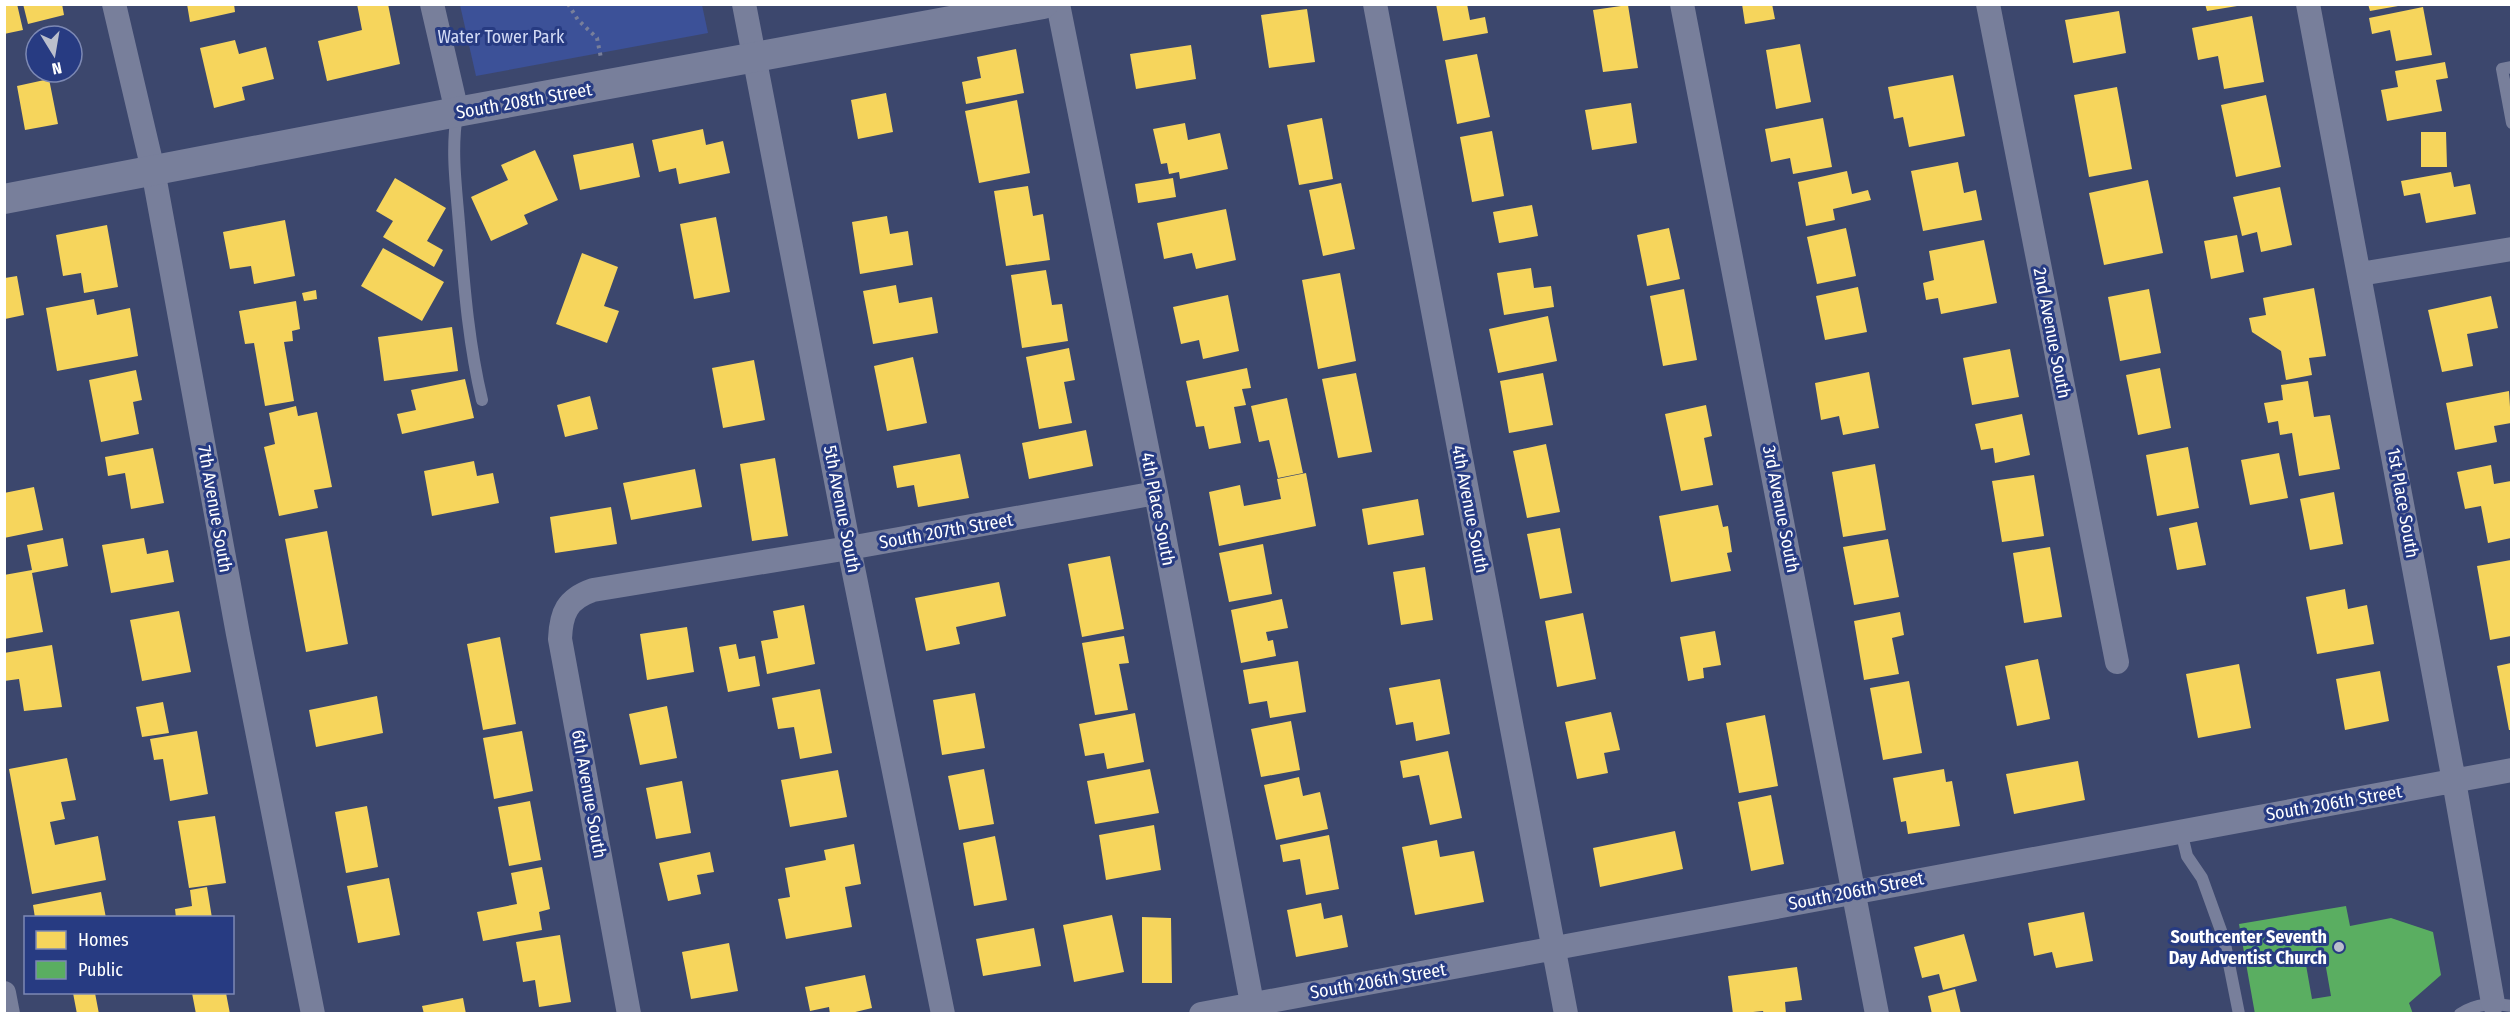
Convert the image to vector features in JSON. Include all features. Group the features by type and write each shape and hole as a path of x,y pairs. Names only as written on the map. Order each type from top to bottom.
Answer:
{"street":[{"name":"7th Avenue South","path":"114,4 153,171 236,623 313,1014"},
{"path":"432,4 457,112"},
{"name":"5th Avenue South","path":"744,4 849,548 943,1014"},
{"name":"South 208th Street","path":"4,200 457,112 756,59 1043,4"},
{"name":"4th Place South","path":"1058,4 1155,493 1253,1009"},
{"name":"4th Avenue South","path":"1375,4 1566,1014"},
{"name":"3rd Avenue South","path":"1682,4 1877,1014"},
{"name":"2nd Avenue South","path":"1988,4 2117,662"},
{"name":"1st Place South","path":"2308,4 2454,781 2502,1005"},
{"path":"2360,274 2511,249"},
{"name":"South 207th Street","path":"593,590 849,548 1155,493"},
{"name":"6th Avenue South","path":"593,590 579,595 561,618 560,639 629,1014"},
{"name":"South 206th Street","path":"1201,1014 1253,1009 1855,891 2511,770"},
{"path":"4,993 8,1014"}],"lane":[{"path":"2511,67 2502,69 2511,123"},
{"path":"457,112 452,141 465,306 472,357 482,400"},
{"path":"2181,831 2187,856 2202,878 2224,939 2239,1014"},
{"path":"2460,1014 2470,1007 2502,1005"}],"path":[{"path":"568,4 578,20 597,38 606,86"}],"green space":[{"name":"Water Tower Park","path":"460,5 702,5 708,33 476,76"}],"building: Homes":[{"path":"4,4 17,4 23,30 4,34"},
{"path":"23,4 62,4 64,15 28,24"},
{"path":"187,4 234,4 235,12 190,22"},
{"path":"357,4 388,4 400,64 327,81 318,41 362,30"},
{"path":"1436,4 1467,4 1470,20 1485,17 1488,33 1443,41"},
{"path":"1742,4 1772,4 1775,19 1745,24"},
{"path":"2205,4 2237,4 2237,6 2207,11"},
{"path":"2368,4 2397,4 2398,6 2370,11"},
{"path":"1628,5 1638,68 1603,72 1593,10"},
{"path":"2423,7 2432,55 2396,61 2390,30 2372,34 2369,18"},
{"path":"1307,9 1315,62 1269,68 1261,15"},
{"path":"2119,11 2126,53 2073,63 2065,20"},
{"path":"2252,16 2264,82 2224,89 2218,56 2198,60 2192,28"},
{"path":"235,40 239,54 266,47 274,79 242,87 245,100 214,108 200,48"},
{"path":"1800,44 1811,102 1776,109 1766,50"},
{"path":"1191,45 1196,79 1136,89 1130,54"},
{"path":"1016,49 1024,93 966,104 962,82 981,78 977,57"},
{"path":"1477,54 1490,117 1457,124 1445,60"},
{"path":"2445,62 2448,78 2436,80 2442,111 2387,121 2381,90 2398,87 2395,71"},
{"path":"1953,75 1965,136 1909,147 1903,117 1894,119 1888,87"},
{"path":"50,84 58,124 25,130 17,86"},
{"path":"2117,87 2132,169 2089,177 2074,95"},
{"path":"886,93 893,132 858,139 851,100"},
{"path":"2266,95 2281,167 2236,177 2221,105"},
{"path":"1017,100 1030,173 979,183 965,111"},
{"path":"1631,103 1637,143 1592,150 1585,110"},
{"path":"1322,118 1333,179 1299,185 1287,125"},
{"path":"1823,118 1832,167 1793,174 1790,158 1771,162 1765,129"},
{"path":"1185,123 1188,140 1220,133 1228,169 1180,179 1179,172 1169,174 1167,163 1161,164 1153,129"},
{"path":"703,129 706,145 723,141 730,173 679,184 676,168 659,172 652,140"},
{"path":"1492,131 1504,196 1472,202 1460,137"},
{"path":"2421,132 2446,132 2447,167 2421,167"},
{"path":"633,143 640,177 580,190 573,155"},
{"path":"535,150 558,200 524,215 528,224 491,241 471,197 508,180 501,165"},
{"path":"1958,162 1964,193 1976,190 1982,220 1923,231 1911,171"},
{"path":"1847,171 1852,194 1868,190 1871,200 1833,209 1835,220 1806,226 1798,182"},
{"path":"2451,172 2454,187 2470,184 2476,214 2426,223 2420,193 2404,196 2401,181"},
{"path":"395,178 446,208 427,241 443,250 434,267 383,237 393,221 376,211"},
{"path":"1173,178 1176,197 1138,203 1135,184"},
{"path":"2148,180 2163,253 2104,265 2089,193"},
{"path":"1341,183 1355,249 1323,256 1309,190"},
{"path":"1028,186 1033,216 1043,214 1050,260 1006,266 994,191"},
{"path":"2280,187 2292,245 2261,252 2257,232 2242,236 2233,197"},
{"path":"1532,205 1538,236 1499,243 1493,212"},
{"path":"1226,209 1236,260 1196,269 1192,253 1164,259 1157,223"},
{"path":"887,216 890,234 908,231 913,265 860,274 852,222"},
{"path":"716,217 730,292 694,299 680,224"},
{"path":"285,220 295,276 254,284 251,266 230,269 223,232"},
{"path":"107,225 118,287 84,293 81,273 63,276 56,235"},
{"path":"1669,228 1680,279 1647,286 1637,235"},
{"path":"1846,228 1856,276 1817,284 1807,237"},
{"path":"2237,235 2244,272 2211,279 2204,241"},
{"path":"1984,240 1997,303 1941,314 1938,298 1926,300 1923,283 1934,280 1929,251"},
{"path":"383,248 444,282 422,321 361,286"},
{"path":"582,253 618,267 604,306 619,311 607,343 556,324"},
{"path":"1531,268 1534,288 1551,286 1554,307 1504,315 1497,273"},
{"path":"1046,270 1052,305 1062,304 1068,341 1022,348 1011,275"},
{"path":"1340,273 1356,361 1318,369 1302,280"},
{"path":"17,276 24,315 5,319 5,278"},
{"path":"896,285 899,303 932,297 938,333 873,344 863,291"},
{"path":"1858,287 1867,332 1825,340 1816,296"},
{"path":"2314,288 2326,356 2309,358 2312,375 2286,380 2281,351 2252,332 2249,318 2266,315 2263,298"},
{"path":"1684,289 1697,360 1663,366 1650,296"},
{"path":"2149,289 2161,353 2120,361 2108,297"},
{"path":"316,290 317,299 304,301 302,293"},
{"path":"1228,295 1239,351 1203,359 1199,340 1181,344 1173,307"},
{"path":"2491,296 2498,328 2467,334 2473,366 2442,372 2428,310"},
{"path":"94,299 97,315 130,308 138,356 57,371 46,308"},
{"path":"296,301 300,329 292,331 293,341 284,342 294,401 265,406 254,343 245,344 239,311"},
{"path":"1548,316 1557,361 1498,373 1489,329"},
{"path":"452,327 458,371 384,381 378,337"},
{"path":"1069,348 1075,380 1064,382 1072,423 1039,429 1026,357"},
{"path":"2010,349 2019,397 1972,405 1963,358"},
{"path":"913,357 927,423 887,431 874,366"},
{"path":"754,360 765,420 723,428 712,368"},
{"path":"1247,368 1251,388 1242,389 1246,405 1234,407 1241,443 1209,449 1204,426 1196,427 1186,381"},
{"path":"2160,368 2171,428 2138,435 2126,375"},
{"path":"136,370 142,400 133,402 139,434 101,442 89,380"},
{"path":"1869,372 1879,428 1843,435 1839,416 1821,420 1815,383"},
{"path":"1356,373 1372,452 1338,458 1322,379"},
{"path":"1543,373 1553,425 1509,433 1500,381"},
{"path":"465,379 474,418 402,434 397,414 416,410 411,390"},
{"path":"2308,381 2314,417 2330,415 2340,469 2299,476 2292,433 2280,435 2278,421 2268,423 2264,403 2283,400 2281,385"},
{"path":"2509,391 2511,423 2494,426 2497,442 2455,450 2446,403"},
{"path":"590,396 598,429 565,437 557,405"},
{"path":"1287,398 1303,473 1278,478 1269,440 1259,442 1251,406"},
{"path":"1706,405 1712,436 1704,438 1713,485 1681,491 1665,414"},
{"path":"296,406 298,416 317,412 332,487 314,490 318,508 279,516 264,447 275,444 269,413"},
{"path":"2022,414 2030,455 1995,463 1993,448 1981,450 1975,424"},
{"path":"1086,430 1093,466 1029,479 1022,443"},
{"path":"1546,444 1560,512 1527,518 1513,451"},
{"path":"2188,447 2199,508 2157,516 2146,455"},
{"path":"153,448 164,503 131,509 125,473 108,476 105,457"},
{"path":"2279,453 2288,498 2250,505 2241,460"},
{"path":"960,454 969,498 918,507 914,485 897,488 893,466"},
{"path":"775,458 788,536 752,541 740,464"},
{"path":"474,461 477,476 493,473 499,503 432,516 424,471"},
{"path":"1875,464 1886,530 1843,537 1832,472"},
{"path":"2491,465 2494,484 2511,481 2511,538 2488,543 2481,506 2465,509 2457,472"},
{"path":"695,469 702,507 631,520 623,483"},
{"path":"1306,473 1316,526 1219,546 1209,492 1240,485 1244,506 1281,499 1277,479"},
{"path":"2034,475 2044,536 2002,542 1992,481"},
{"path":"34,487 43,530 4,538 4,493"},
{"path":"2334,492 2343,544 2310,550 2300,499"},
{"path":"1418,499 1424,535 1368,545 1362,509"},
{"path":"1718,505 1723,527 1728,526 1732,552 1727,553 1731,571 1671,582 1659,516"},
{"path":"611,507 617,544 555,553 550,517"},
{"path":"2197,522 2206,565 2177,570 2169,528"},
{"path":"1560,528 1572,593 1540,599 1527,534"},
{"path":"327,531 348,644 306,652 285,539"},
{"path":"63,538 68,566 32,573 43,632 4,639 4,575 32,570 27,545"},
{"path":"144,538 147,554 168,550 174,582 111,593 102,545"},
{"path":"1888,539 1899,597 1854,605 1843,547"},
{"path":"1263,544 1272,594 1229,602 1219,553"},
{"path":"2050,547 2062,617 2024,623 2013,553"},
{"path":"1110,556 1124,629 1082,637 1068,564"},
{"path":"2511,560 2511,636 2490,640 2477,566"},
{"path":"1425,567 1433,620 1401,625 1393,572"},
{"path":"999,582 1006,616 956,627 960,644 926,651 915,598"},
{"path":"2345,589 2348,609 2367,605 2374,644 2317,654 2306,597"},
{"path":"1282,599 1288,628 1266,632 1268,641 1273,640 1276,656 1241,663 1231,610"},
{"path":"804,605 815,664 767,674 761,641 778,638 773,611"},
{"path":"179,611 191,672 142,681 130,620"},
{"path":"1900,612 1904,635 1892,638 1899,674 1864,680 1854,621"},
{"path":"1583,613 1596,679 1557,687 1545,621"},
{"path":"687,627 694,672 647,680 640,634"},
{"path":"1715,631 1721,665 1703,668 1704,678 1688,681 1680,637"},
{"path":"1124,636 1129,663 1119,664 1128,710 1095,715 1082,643"},
{"path":"500,637 516,724 483,730 467,644"},
{"path":"736,644 739,659 755,656 760,686 728,692 719,647"},
{"path":"52,645 62,707 24,711 19,679 4,681 4,653"},
{"path":"2038,659 2050,719 2017,726 2005,666"},
{"path":"1298,661 1306,712 1270,718 1267,701 1249,704 1243,670"},
{"path":"2511,663 2511,730 2509,730 2497,666"},
{"path":"2239,664 2251,728 2198,738 2186,674"},
{"path":"2380,671 2389,721 2345,730 2336,679"},
{"path":"1440,679 1450,734 1416,741 1413,722 1396,725 1389,688"},
{"path":"1909,681 1922,753 1883,760 1870,688"},
{"path":"820,689 832,753 800,759 794,727 778,729 772,698"},
{"path":"975,693 985,748 942,755 933,700"},
{"path":"377,696 383,733 316,747 309,710"},
{"path":"163,702 169,733 142,737 136,707"},
{"path":"667,706 677,758 640,765 629,714"},
{"path":"1611,712 1620,750 1604,753 1608,773 1577,779 1565,722"},
{"path":"1135,713 1144,762 1107,769 1104,753 1085,756 1079,724"},
{"path":"1765,715 1778,786 1739,793 1726,723"},
{"path":"1291,721 1300,770 1261,777 1251,729"},
{"path":"197,731 208,794 170,801 163,759 154,760 150,739"},
{"path":"522,731 533,791 494,799 483,738"},
{"path":"1448,751 1462,818 1430,825 1419,775 1403,778 1400,761"},
{"path":"67,758 76,800 61,802 65,819 50,822 55,845 98,836 106,880 32,894 9,769"},
{"path":"2078,761 2085,800 2014,814 2006,774"},
{"path":"984,769 994,824 959,830 948,776"},
{"path":"1150,769 1159,813 1095,824 1087,781"},
{"path":"1944,769 1946,782 1952,781 1960,826 1908,834 1906,821 1901,822 1893,778"},
{"path":"838,770 847,817 790,827 781,780"},
{"path":"1299,777 1303,796 1320,792 1328,829 1276,840 1264,785"},
{"path":"682,781 691,833 656,839 646,788"},
{"path":"1771,795 1784,864 1751,871 1738,802"},
{"path":"530,801 541,860 509,866 498,807"},
{"path":"367,806 378,867 346,873 335,812"},
{"path":"215,816 226,883 189,888 178,821"},
{"path":"1154,825 1161,870 1106,880 1099,835"},
{"path":"1675,831 1683,869 1600,887 1593,848"},
{"path":"1329,835 1339,889 1306,895 1300,859 1283,862 1280,845"},
{"path":"995,836 1007,900 974,906 963,843"},
{"path":"1437,840 1440,857 1474,851 1484,902 1415,915 1402,847"},
{"path":"854,844 861,884 845,887 852,927 786,939 778,899 790,897 785,868 826,860 824,850"},
{"path":"710,852 714,872 697,875 701,894 668,901 659,863"},
{"path":"542,867 550,909 539,912 542,930 483,941 477,912 517,904 511,873"},
{"path":"389,878 400,935 358,943 347,886"},
{"path":"207,887 212,916 176,916 175,909 192,906 190,890"},
{"path":"101,892 106,916 35,916 33,905"},
{"path":"1321,903 1324,919 1342,915 1348,947 1296,957 1287,910"},
{"path":"2084,912 2093,961 2056,968 2052,952 2034,956 2028,923"},
{"path":"1112,915 1124,972 1074,982 1063,925"},
{"path":"1142,917 1171,918 1172,983 1142,983"},
{"path":"1034,928 1041,966 983,976 976,939"},
{"path":"1964,934 1977,981 1943,990 1939,974 1922,978 1914,947"},
{"path":"560,935 571,1002 539,1007 535,980 523,982 516,942"},
{"path":"729,943 738,991 691,999 682,952"},
{"path":"1797,967 1802,1000 1785,1002 1786,1014 1764,1014 1763,1011 1733,1014 1728,976"},
{"path":"865,975 872,1008 847,1014 830,1014 829,1007 810,1011 805,987"},
{"path":"1955,989 1961,1014 1932,1014 1928,996"},
{"path":"73,994 95,994 99,1014 77,1014"},
{"path":"192,994 226,994 230,1014 196,1014"},
{"path":"463,998 466,1014 424,1014 422,1006"}],"building: Public":[{"name":"Southcenter Seventh Day Adventist Church","path":"2346,906 2350,926 2391,918 2433,932 2441,975 2409,1003 2413,1014 2255,1014 2239,924","holes":["2325,962 2331,996 2312,999 2306,965"]}],"place":[{"name":"Southcenter Seventh Day Adventist Church","path":"2339,947"}]}
